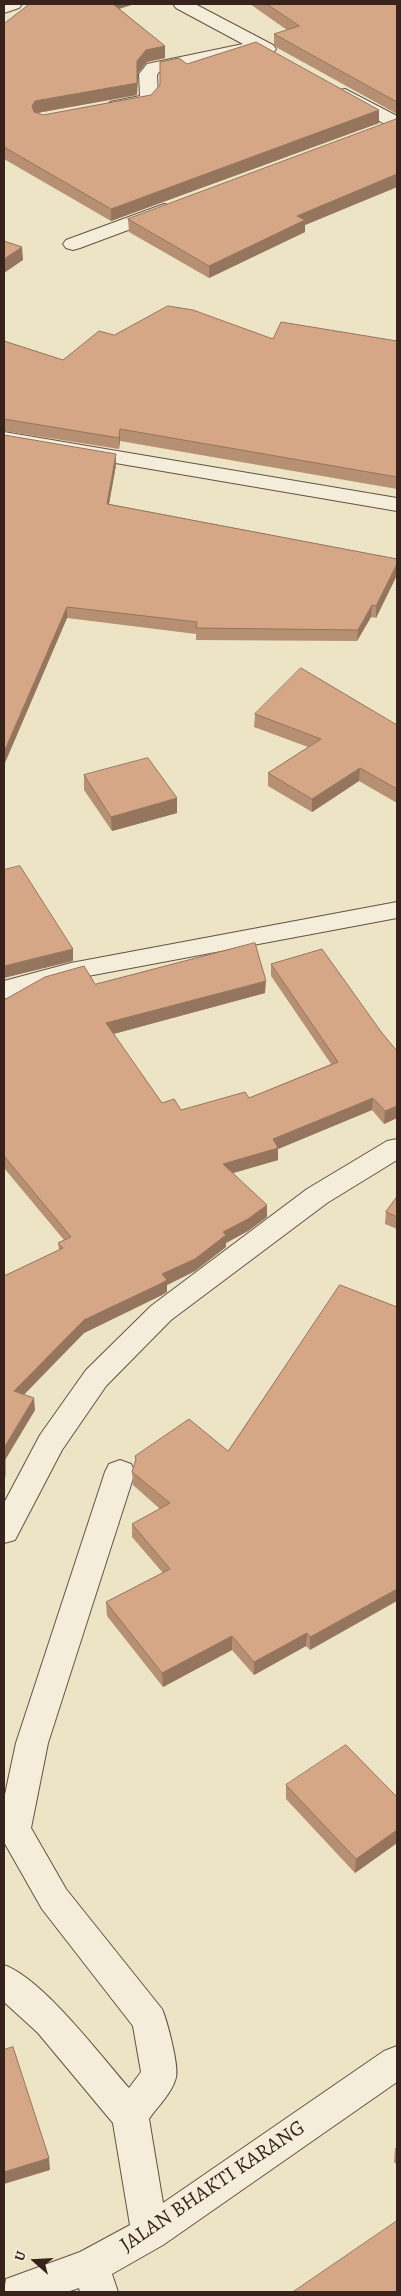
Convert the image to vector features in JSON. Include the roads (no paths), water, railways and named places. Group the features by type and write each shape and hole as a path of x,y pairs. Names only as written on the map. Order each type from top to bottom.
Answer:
{"street":[{"path":"4,8 13,4"},
{"path":"182,4 286,60"},
{"path":"99,109 145,101 149,97 148,74 153,68 260,46"},
{"path":"329,84 397,124"},
{"path":"378,131 397,124"},
{"path":"73,244 182,203"},
{"path":"4,438 397,505"},
{"path":"4,990 70,971 397,910"},
{"path":"4,1531 51,1443 96,1378 161,1313 316,1196 397,1148"},
{"path":"120,1472 32,1743 14,1829 54,1899 150,2020 159,2076 130,2116"},
{"path":"4,1980 50,2022 130,2116 150,2233"},
{"name":"JALAN BHAKTI KARANG","path":"19,2292 95,2279 150,2233 397,2062"}]}
